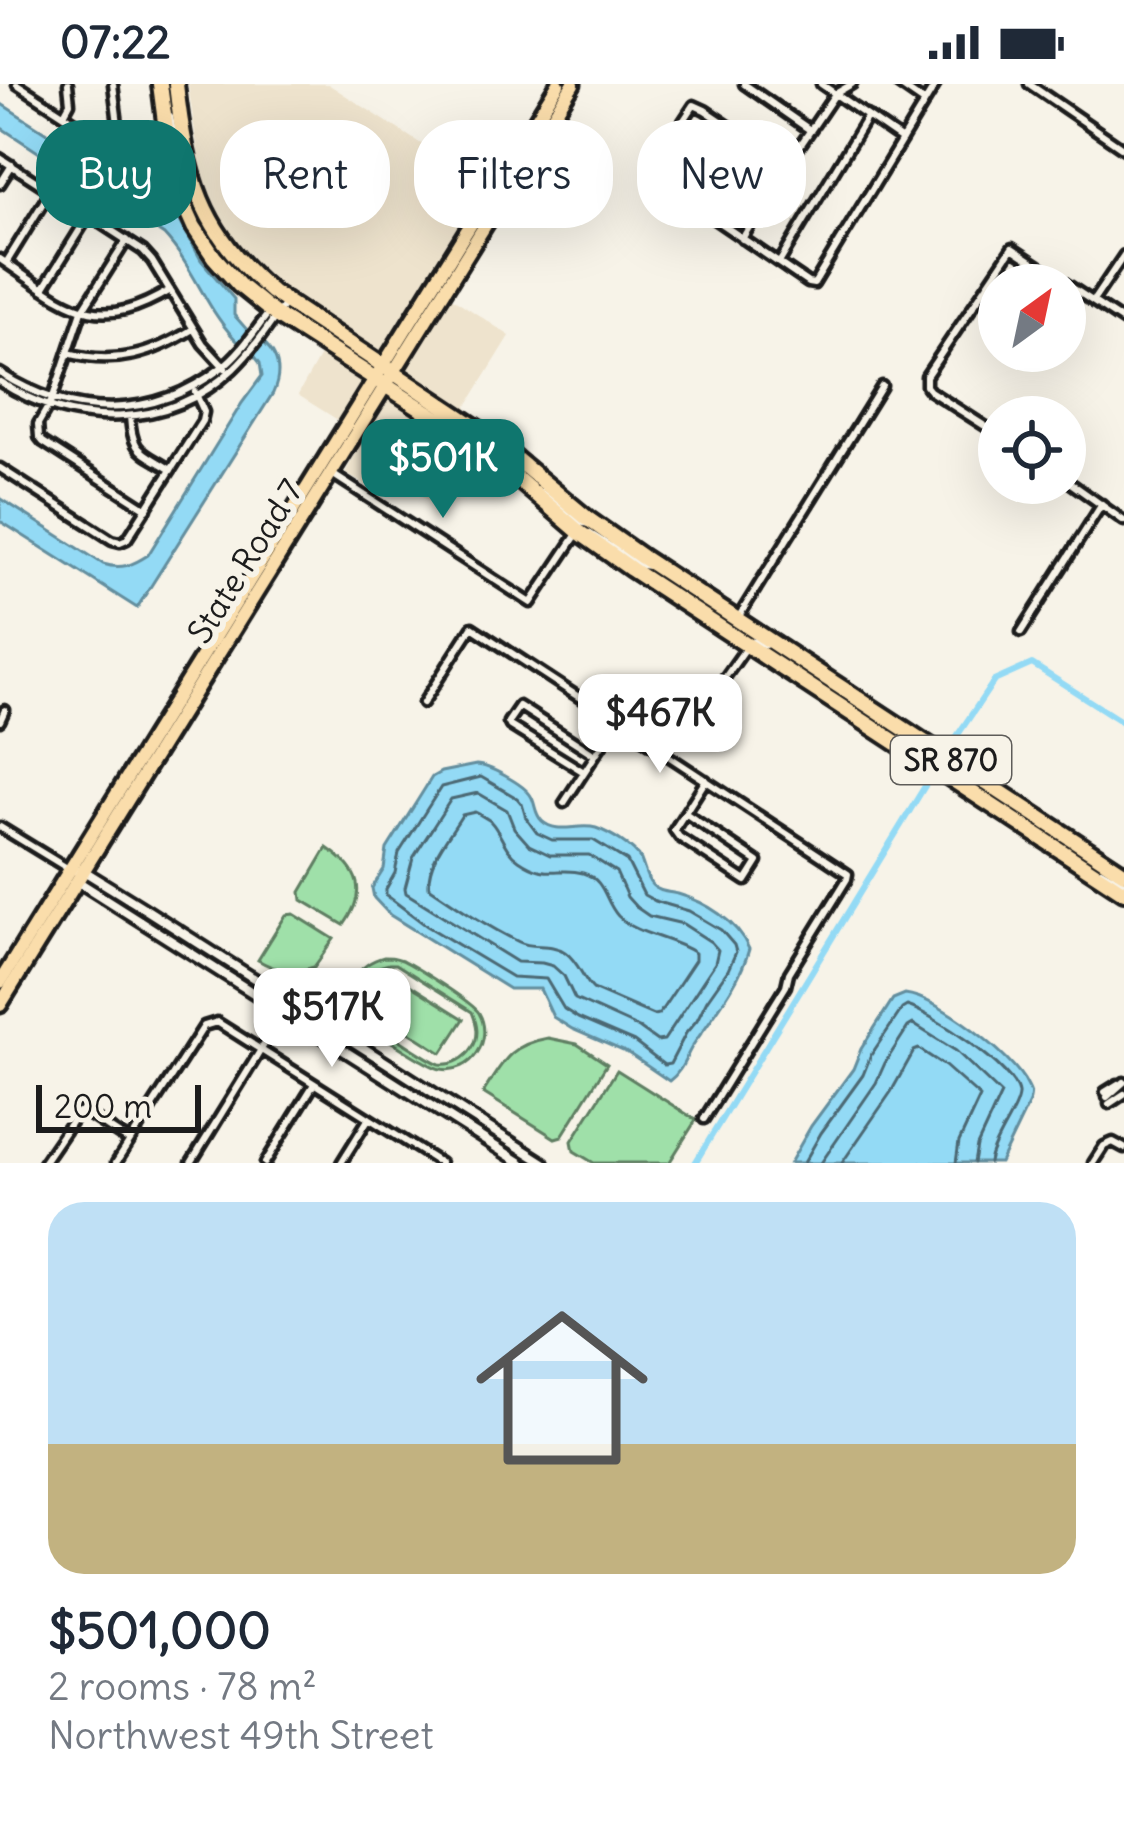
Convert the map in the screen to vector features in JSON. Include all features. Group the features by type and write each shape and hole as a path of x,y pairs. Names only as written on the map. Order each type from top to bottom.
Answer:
{"highway":[{"name":"SR 870","path":"168,84 178,191 194,227 239,285 486,434 594,524 1094,863 1124,888"},
{"name":"SR 870","path":"171,108 191,180 209,220 227,249 278,307"},
{"name":"SR 870","path":"385,375 477,444 579,532 699,614 1007,816 1027,821 1085,859 1124,873"}],"main road":[{"name":"State Road 7","path":"542,120 567,86"},
{"name":"State Road 7","path":"548,120 567,86"},
{"name":"State Road 7","path":"0,1005 470,228"},
{"name":"State Road 7","path":"0,982 77,874 332,474 385,375 484,228"}],"street":[{"path":"17,84 103,140 119,133 113,84"},
{"path":"64,114 70,103 68,84"},
{"path":"744,84 810,130"},
{"path":"820,84 902,140"},
{"path":"806,136 836,94 852,84"},
{"path":"898,84 924,102"},
{"path":"727,228 814,284 936,84"},
{"path":"1029,84 1124,149"},
{"path":"685,120 694,105 720,120"},
{"path":"778,263 867,117"},
{"path":"0,158 36,181"},
{"path":"0,184 12,165"},
{"path":"36,211 3,261 44,289 82,311 122,313 170,290"},
{"path":"44,289 80,228"},
{"path":"109,228 152,261 194,329 226,369"},
{"path":"742,238 748,228"},
{"path":"127,239 82,311 37,431 43,442 147,509"},
{"path":"978,421 926,386 926,376 1012,248 1124,322"},
{"path":"1093,301 1124,254"},
{"path":"0,373 6,383 50,404 95,417 166,407 226,369 278,307"},
{"path":"68,352 123,358 164,347 194,329"},
{"path":"0,399 6,383"},
{"path":"699,614 725,623 737,620 882,386"},
{"path":"0,468 112,540 128,539 202,421 204,412 195,391"},
{"path":"130,412 135,446 171,470"},
{"path":"332,474 531,604 579,532 593,534 640,565 652,564"},
{"path":"528,489 535,488 579,521 594,524"},
{"path":"1086,493 1121,518 1124,504"},
{"path":"1021,632 1102,504"},
{"path":"423,704 472,628 848,874 789,973 787,986 704,1119"},
{"path":"663,752 696,703 714,694 748,645 758,641 779,654 789,654"},
{"path":"584,772 508,722 519,706 595,754"},
{"path":"0,721 4,710"},
{"path":"564,803 616,722"},
{"path":"685,813 758,862 746,880 674,830 706,780"},
{"path":"0,827 544,1163"},
{"path":"77,874 521,1163"},
{"path":"116,1163 210,1022 217,1022 440,1163"},
{"path":"190,1163 278,1022"},
{"path":"1123,1083 1107,1098 1124,1094"},
{"path":"265,1163 314,1084"},
{"path":"43,1163 78,1112 129,1141"},
{"path":"341,1163 369,1118"},
{"path":"1093,1163 1107,1144 1120,1146"},
{"path":"417,1163 423,1153"}],"shaded area":[{"path":"188,84 328,84 384,120 220,120 220,215 201,173"},
{"path":"390,124 414,139 414,228 459,228 427,281 510,336 449,435 470,449 434,504 389,474 379,493 345,473 365,437 298,395 337,325 281,289 231,240 226,228 390,228"}],"green space":[{"path":"327,848 347,865 357,883 356,902 344,925 302,900 301,892"},
{"path":"294,914 334,939 314,967 285,970 258,960 286,915"},
{"path":"375,960 402,960 479,1013 484,1034 471,1061 452,1069 434,1067 355,1014 349,995 354,978","holes":["396,964 472,1012 476,1039 463,1058 440,1064 361,1012 357,996 362,981 381,966"]},
{"path":"386,970 464,1019 442,1053 365,1004"},
{"path":"548,1038 577,1044 607,1064 562,1136 555,1138 483,1093 516,1050"},
{"path":"617,1070 696,1120 669,1163 594,1163 574,1151 572,1141"}],"water":[{"path":"0,103 36,126 36,151 0,127"},
{"path":"153,228 184,228 201,260 234,299 234,315 249,332 240,344 219,319 164,235"},
{"path":"263,342 277,365 273,393 137,608 0,521 0,498 103,564 127,566 148,555 262,376 253,354"},
{"path":"476,765 521,786 548,825 596,828 621,841 638,855 654,887 710,908 744,939 749,949 740,974 669,1081 628,1053 553,1017 540,989 509,989 390,915 374,898 372,888 384,869 387,849 432,777"},
{"path":"905,994 936,1005 973,1029 1007,1059 1027,1085 1029,1103 1000,1163 790,1163 893,999"}],"waterway":[{"path":"951,745 994,681 1032,664 1124,723"},
{"path":"695,1163 928,781"}]}
